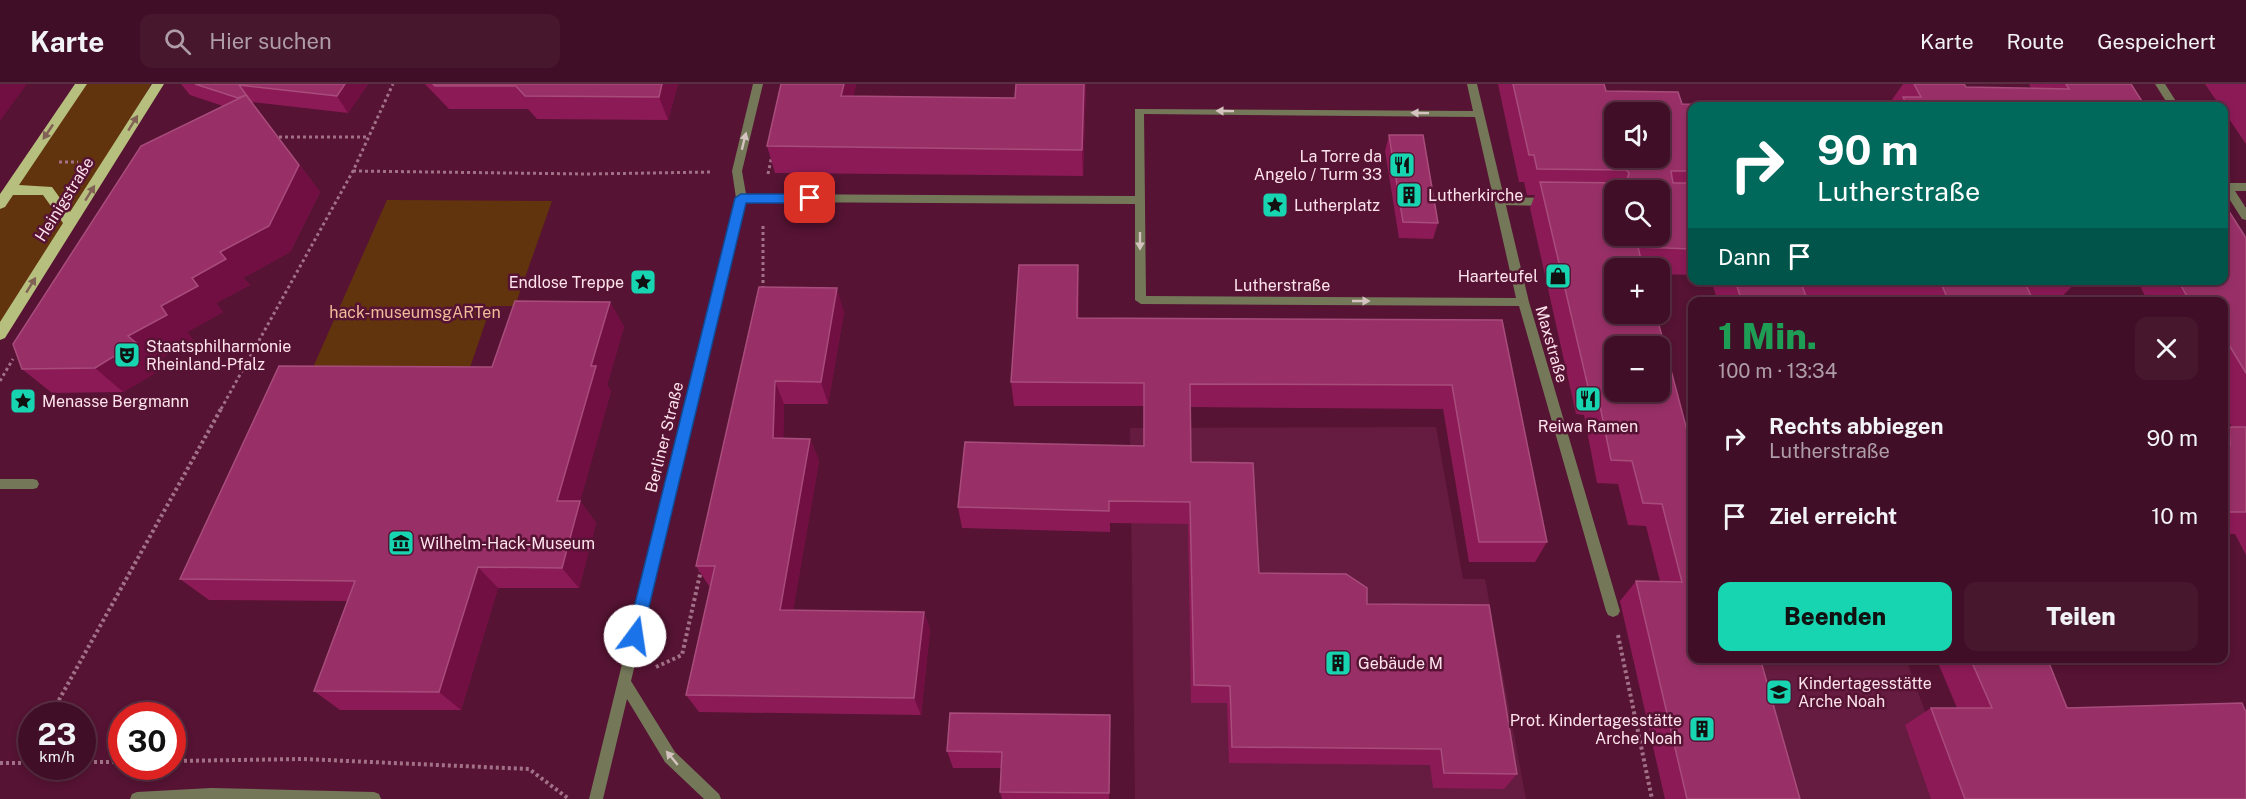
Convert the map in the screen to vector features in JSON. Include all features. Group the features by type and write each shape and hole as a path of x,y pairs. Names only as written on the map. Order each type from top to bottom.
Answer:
{"main road":[{"path":"0,204 5,190 81,84"},
{"name":"Heinigstraße","path":"0,334 158,84"},
{"path":"5,190 47,190 71,223"}],"street":[{"name":"Berliner Straße","path":"596,799 741,198 736,171 758,84"},
{"name":"Maxstraße","path":"1472,84 1523,302 1613,611"},
{"path":"2160,84 2171,102"},
{"name":"Lutherstraße","path":"1478,114 1139,111 1141,300 1523,302"},
{"path":"2228,184 2246,187"},
{"path":"2228,189 2244,213"},
{"path":"741,198 1140,200"},
{"path":"1499,201 1556,202"},
{"path":"2228,210 2244,213"},
{"path":"0,483 33,484"},
{"path":"624,682 670,757 714,799"},
{"path":"137,799 211,795 374,799"}],"path":[{"path":"58,702 353,171 393,84"},
{"path":"261,137 369,137"},
{"path":"762,294 764,285 763,198 772,152"},
{"path":"353,171 587,174 736,171"},
{"path":"682,656 702,564"},
{"path":"1613,611 1652,799"},
{"path":"186,761 303,759 529,769 569,799"},
{"path":"0,763 18,763"}],"shaded area":[{"path":"1436,427 1463,579 1485,579 1526,799 1135,799 1130,428"},
{"name":"Kindertagesstätte Arche Noah","path":"1620,601 1688,655 1688,663 1907,663 1930,725 1931,799 1665,799"}],"green space":[{"path":"81,84 151,84 108,163 0,331 0,208"},
{"name":"hack-museumsgARTen","path":"387,200 552,201 515,306 491,306 462,391 303,390"}],"building":[{"path":"195,84 345,84 337,96 239,85 252,103 246,95 238,98"},
{"path":"433,84 662,84 659,97 525,96 516,86 435,86"},
{"path":"781,84 844,84 841,96 1015,98 1016,84 1084,84 1082,150 767,146"},
{"path":"1513,84 1604,84 1606,91 1678,92 1682,104 1688,104 1688,171 1671,171 1673,183 1688,183 1688,249 1638,247 1641,258 1604,258 1604,324 1659,324 1662,336 1604,336 1604,402 1670,402 1670,366 1688,434 1688,663 1761,663 1800,799 1687,799 1636,581 1682,582 1662,504 1643,503 1632,461 1611,460 1597,391 1589,391 1540,182 1604,183 1604,246 1670,246 1670,180 1627,180 1629,173 1626,170 1537,169 1534,155 1529,155"},
{"path":"1914,84 2069,89 2066,84 2131,84 2142,102 1905,102 1903,97 1921,97"},
{"path":"246,95 299,165 269,226 220,252 226,259 192,278 198,286 161,306 167,315 128,336 136,343 95,368 22,369 13,344 141,146"},
{"name":"Lutherkirche","path":"1389,135 1423,135 1438,223 1403,222"},
{"path":"2228,210 2246,238 2246,373 2228,343 2228,297 2187,297 2181,285 2228,285"},
{"path":"1019,265 1078,265 1077,318 1502,320 1547,542 1479,542 1452,385 1190,384 1191,462 1253,463 1259,573 1346,574 1367,588 1367,604 1489,605 1517,774 1444,773 1441,749 1232,747 1230,686 1194,685 1190,502 1109,501 1109,511 958,507 965,442 1144,446 1144,383 1011,382"},
{"path":"1737,285 1802,285 1806,297 1740,297"},
{"path":"1942,285 2026,285 2032,297 1947,297"},
{"path":"759,287 837,288 821,382 775,381 773,438 810,439 780,610 924,612 914,698 686,695 715,566 696,566"},
{"path":"515,301 610,302 591,366 596,366 557,501 580,501 562,568 478,567 439,692 314,691 355,581 180,579 279,366 492,367"},
{"path":"2229,427 2246,427 2246,512 2228,512 2228,445 2230,445"},
{"path":"1972,663 2049,663 2067,708 2242,703 2246,710 2246,799 1965,799 1931,708 1992,708"},
{"path":"950,713 1110,715 1109,793 1000,792 1002,752 947,751"}],"place":[{"name":"La Torre da Angelo / Turm 33","path":"1402,165"},
{"name":"Lutherkirche","path":"1409,195"},
{"name":"Lutherplatz","path":"1275,205"},
{"name":"Haarteufel","path":"1558,276"},
{"name":"Endlose Treppe","path":"643,282"},
{"name":"Staatsphilharmonie Rheinland-Pfalz","path":"127,355"},
{"name":"Reiwa Ramen","path":"1588,399"},
{"name":"Menasse Bergmann","path":"23,401"},
{"name":"Wilhelm-Hack-Museum","path":"401,543"},
{"name":"Gebäude M","path":"1338,663"},
{"name":"Kindertagesstätte Arche Noah","path":"1779,692"},
{"name":"Prot. Kindertagesstätte Arche Noah","path":"1702,729"}],"route":[{"path":"635,636 741,198 810,198"}]}
